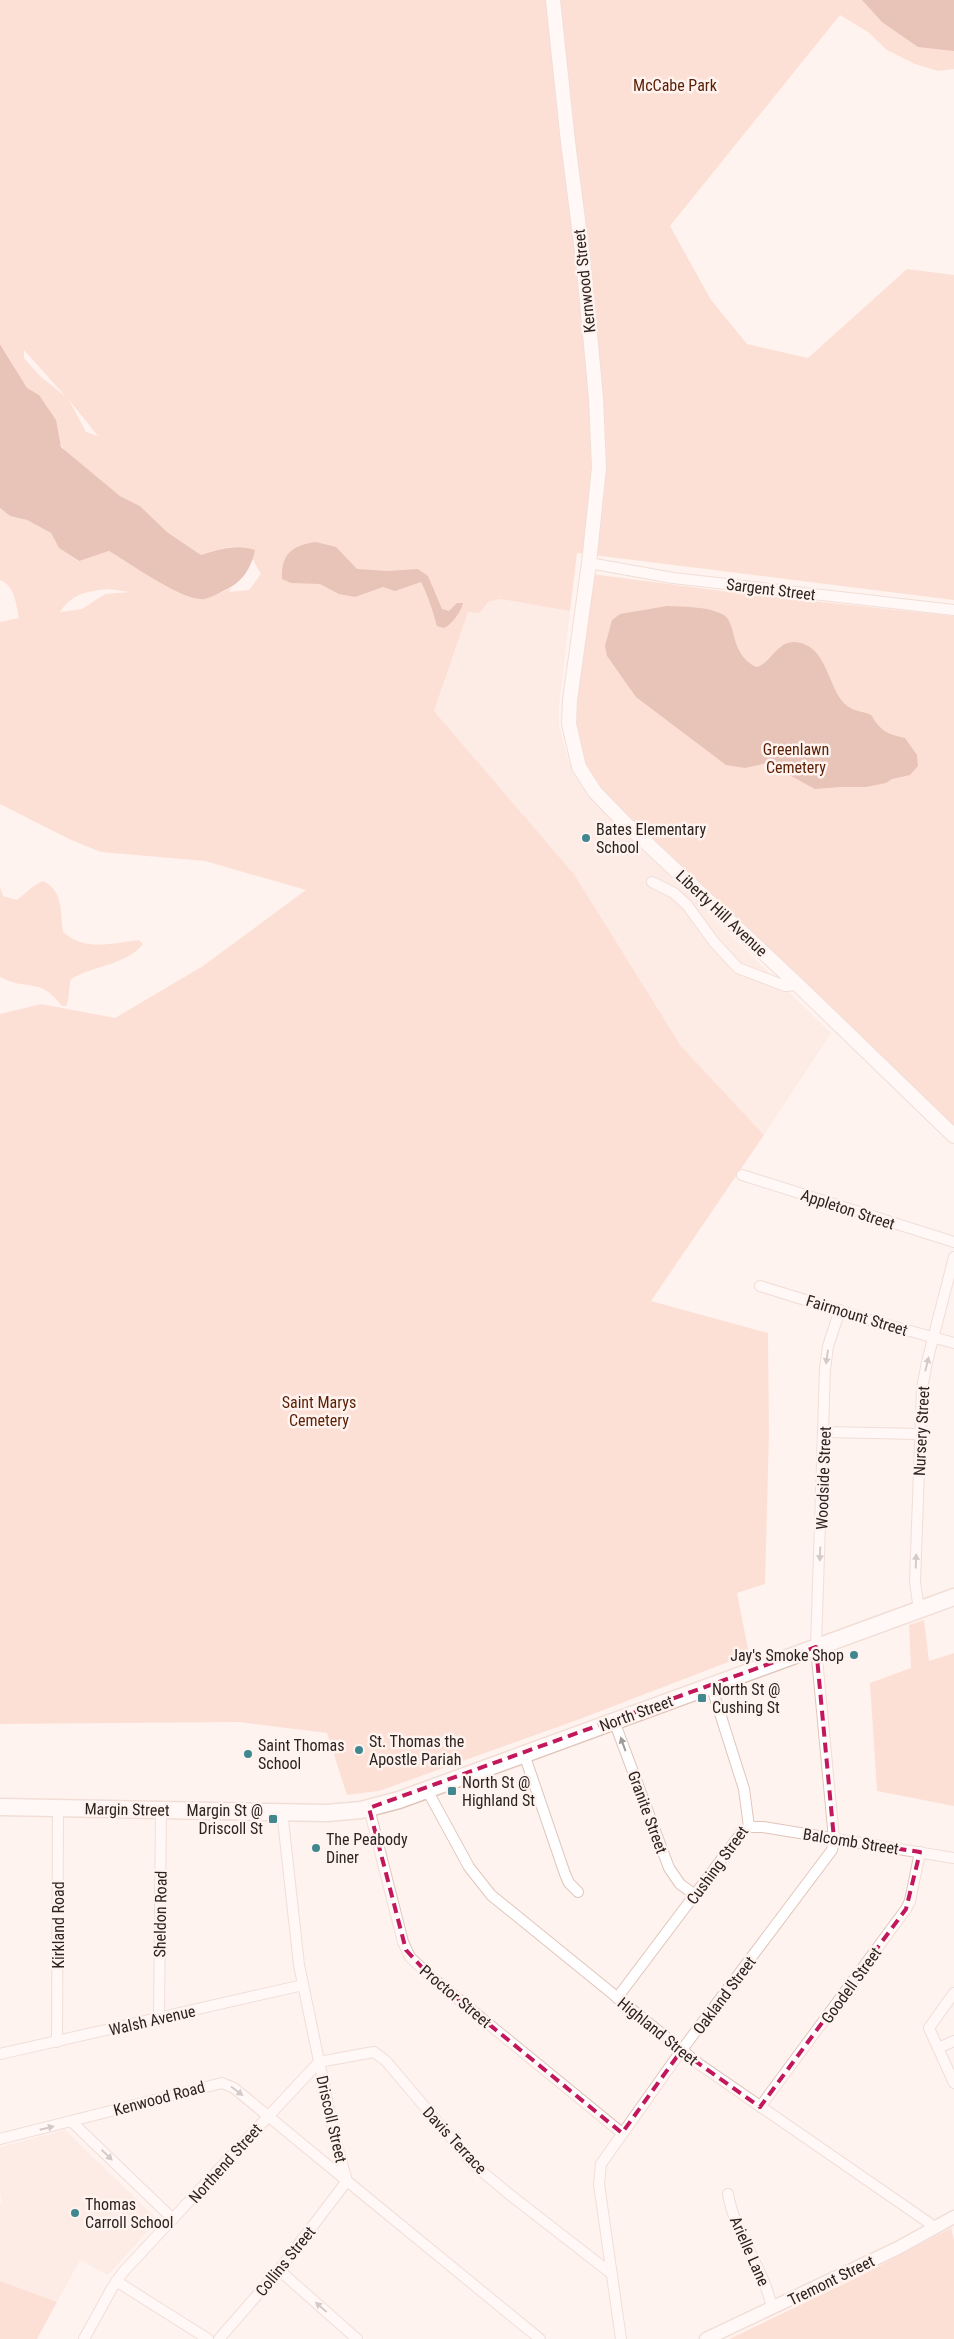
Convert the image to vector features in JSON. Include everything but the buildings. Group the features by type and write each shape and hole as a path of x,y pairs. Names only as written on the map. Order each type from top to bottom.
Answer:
{"highway":[{"name":"North Street","path":"371,1808 427,1790 954,1597"},
{"name":"Margin Street","path":"0,1807 327,1813 371,1808"}],"main road":[{"name":"Kernwood Street","path":"553,0 596,398 599,468 589,563"},
{"name":"Liberty Hill Avenue","path":"589,563 570,700 569,724 574,751 582,772 595,792 623,822 798,985 954,1136"}],"street":[{"name":"Sargent Street","path":"589,563 672,578 954,610"},
{"path":"652,882 674,893 687,905 714,942 738,968 785,986 798,985"},
{"name":"Appleton Street","path":"742,1175 954,1242"},
{"name":"Nursery Street","path":"919,1610 915,1582 924,1374 954,1257"},
{"name":"Fairmount Street","path":"760,1286 954,1343"},
{"name":"Woodside Street","path":"816,1647 825,1432 826,1356 840,1310"},
{"path":"825,1432 920,1434"},
{"name":"Oakland Street","path":"621,2339 599,2184 599,2171 622,2133 681,2051 832,1850 834,1839 816,1647"},
{"name":"Cushing Street","path":"617,1998 742,1832 749,1827 744,1789 711,1685"},
{"name":"Granite Street","path":"614,1721 669,1868 680,1884 695,1895"},
{"path":"524,1754 565,1874 569,1883 578,1892"},
{"name":"Highland Street","path":"427,1790 469,1866 483,1887 681,2051 760,2108 935,2227"},
{"name":"Kirkland Road","path":"57,2042 58,1808"},
{"name":"Proctor Street","path":"371,1808 399,1928 410,1957 430,1976 622,2133"},
{"name":"Sheldon Road","path":"159,2019 161,1810"},
{"name":"Driscoll Street","path":"282,1811 303,1985 335,2138 347,2181 540,2339"},
{"name":"Balcomb Street","path":"749,1827 954,1858"},
{"name":"Goodell Street","path":"760,2108 906,1910 910,1901 920,1852"},
{"name":"Walsh Avenue","path":"0,2054 303,1985"},
{"path":"954,1993 929,2028 954,2083"},
{"path":"938,2048 954,2041"},
{"name":"Davis Terrace","path":"319,2062 374,2052 381,2055 473,2164 612,2274"},
{"name":"Northend Street","path":"84,2339 116,2281 319,2062"},
{"name":"Kenwood Road","path":"0,2139 222,2083 234,2088 347,2181"},
{"path":"72,2122 174,2218"},
{"name":"Collins Street","path":"219,2339 279,2270 347,2181"},
{"name":"Arielle Lane","path":"728,2194 731,2209 745,2244 760,2271 772,2308"},
{"name":"Tremont Street","path":"706,2339 898,2248 954,2217"},
{"path":"279,2270 357,2339"},
{"path":"116,2281 208,2339"}],"highlighted area":[{"path":"816,1647 834,1839 920,1852 906,1909 760,2107 681,2051 622,2133 430,1976 406,1950 369,1808"}],"shaded area":[{"path":"862,0 954,0 954,51 918,47 882,22"},
{"path":"0,344 27,388 39,395 56,420 61,447 120,496 140,506 167,532 201,555 235,547 255,550 245,575 230,588 205,599 196,599 184,595 142,572 109,551 79,561 59,548 51,533 27,520 10,516 0,508"},
{"path":"316,542 336,547 357,569 387,571 418,569 428,576 442,609 449,611 457,603 463,603 460,610 453,621 447,626 444,628 437,626 421,582 395,591 383,587 355,597 339,594 320,584 291,583 282,579 284,563 290,552 301,545"},
{"name":"Bates Elementary School","path":"500,599 570,611 559,707 559,725 569,763 577,779 593,801 831,1033 764,1135 681,1046 574,874 434,711 468,611"},
{"path":"667,606 702,608 722,614 730,623 741,654 756,667 766,662 778,649 788,643 794,642 814,650 846,705 871,715 878,725 887,732 905,738 917,755 918,766 910,775 892,779 886,783 866,787 815,789 767,763 745,768 726,765 636,697 607,656 605,646 612,620 620,614"},
{"name":"Thomas Carroll School","path":"65,2130 158,2220 108,2275 80,2260 57,2302 0,2281 0,2204 2,2205 0,2193 0,2147"}],"green space":[{"path":"0,0 954,0 954,69 938,71 915,64 887,50 868,32 840,15 670,226 711,300 747,344 808,358 907,269 954,275 954,600 577,553 570,611 500,599 488,602 480,613 468,612 434,711 574,874 681,1046 764,1135 651,1301 768,1333 769,1434 765,1584 737,1593 749,1654 580,1719 379,1791 347,1795 327,1733 239,1722 0,1724 0,1014 41,1004 115,1018 203,966 306,890 205,861 101,852 71,840 0,804 0,622 19,618 12,591 9,586 0,580 0,508 10,516 27,520 51,533 59,548 78,561 109,551 189,597 215,595 232,588 229,592 249,590 261,574 253,560 236,547 223,548 201,555 167,532 140,506 120,496 68,453 60,443 43,402 26,387 0,344","holes":["24,350 66,397 40,376 24,358","69,400 98,436 86,432","108,589 130,592 105,594 82,609 60,612 75,597 87,592"]},
{"name":"Greenlawn Cemetery","path":"592,574 745,594 954,616 954,1130 598,787 579,753 574,717"},
{"path":"43,881 55,890 58,896 63,932 71,938 80,942 99,945 139,940 143,944 127,957 71,979 66,1006 62,1006 47,991 0,977 0,887 3,896 17,900"},
{"path":"924,1620 929,1661 954,1653 954,1806 877,1791 870,1683 911,1668 909,1625"},
{"path":"951,2228 954,2240 954,2339 729,2339 858,2277"},
{"path":"0,2281 57,2302 37,2339 0,2339"}],"place":[{"name":"Bates Elementary School","path":"586,838"},
{"name":"Jay's Smoke Shop","path":"854,1655"},
{"name":"North St @ Cushing St","path":"702,1698"},
{"name":"St. Thomas the Apostle Pariah","path":"359,1750"},
{"name":"Saint Thomas School","path":"248,1754"},
{"name":"North St @ Highland St","path":"452,1791"},
{"name":"Margin St @ Driscoll St","path":"273,1819"},
{"name":"The Peabody Diner","path":"316,1848"},
{"name":"Thomas Carroll School","path":"75,2213"}],"park label":[{"name":"McCabe Park","path":"675,85"},
{"name":"Saint Marys Cemetery","path":"319,1411"}]}
